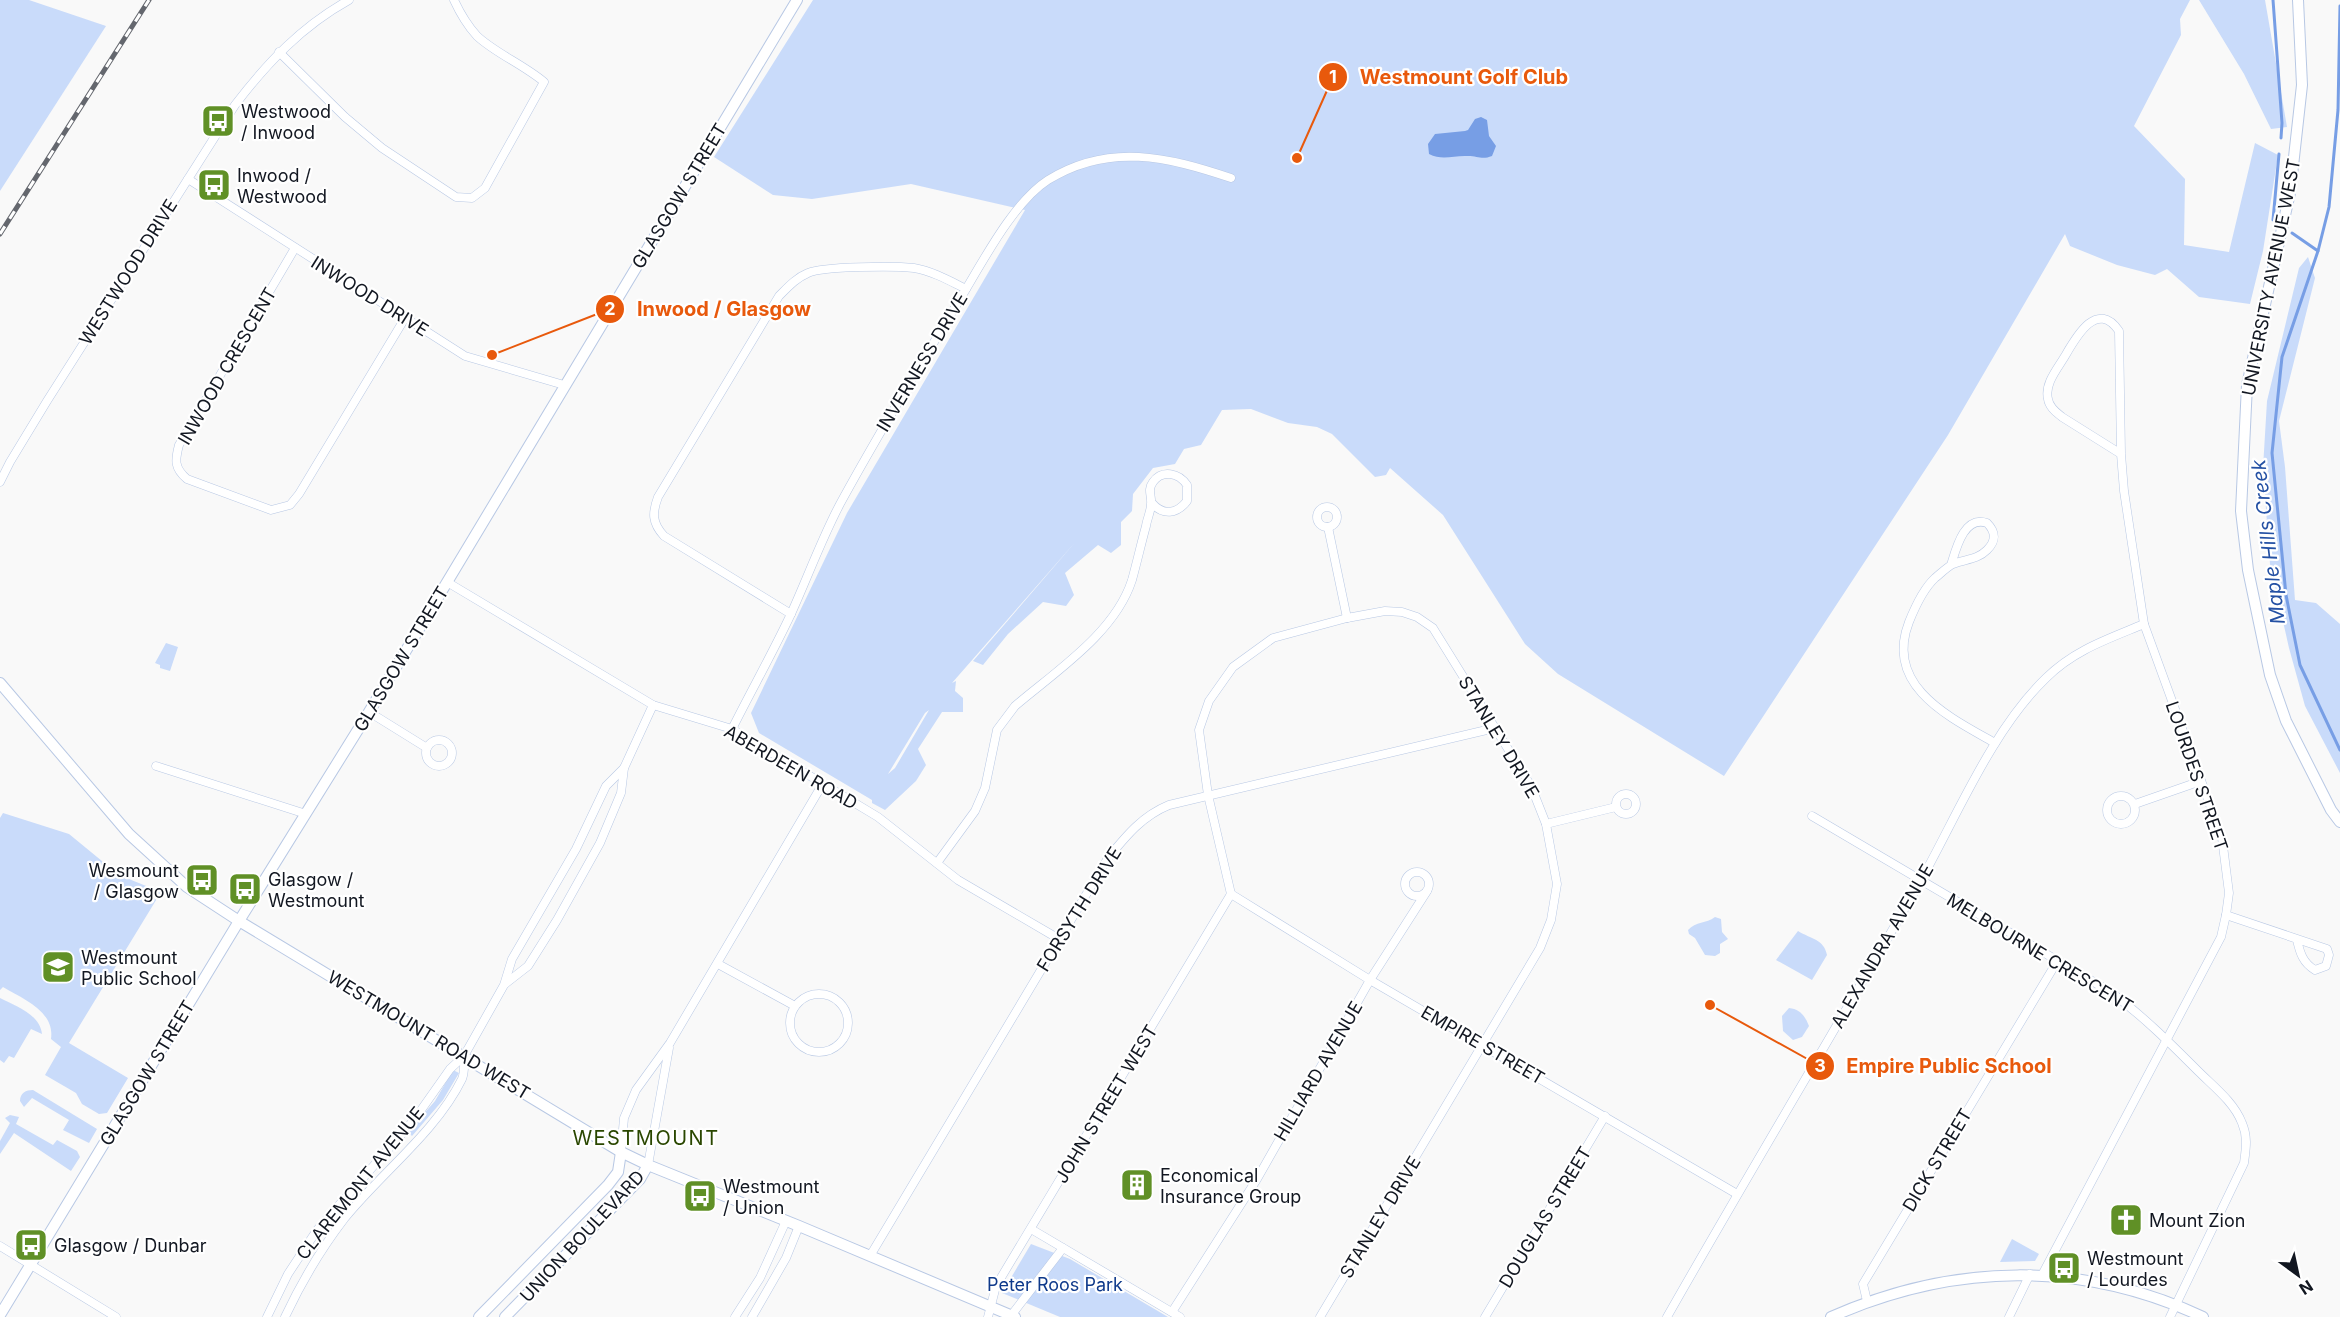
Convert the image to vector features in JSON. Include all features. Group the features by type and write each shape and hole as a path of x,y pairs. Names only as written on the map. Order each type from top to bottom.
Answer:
{"main road":[{"name":"GLASGOW STREET","path":"0,1315 369,712 797,0"},
{"name":"UNIVERSITY AVENUE WEST","path":"2298,0 2302,85 2290,193 2247,385 2241,511 2250,580 2270,675 2286,721 2331,810 2340,822"},
{"name":"WESTMOUNT ROAD WEST","path":"0,683 129,834 187,887 239,921 621,1152 932,1281 989,1312 1012,1316"},
{"name":"UNION BOULEVARD","path":"479,1317 608,1185 618,1172 621,1152"},
{"name":"UNION BOULEVARD","path":"505,1317 639,1179 648,1165"},
{"path":"1831,1317 1867,1301 1907,1288 1971,1277 2030,1275 2115,1285 2176,1304 2204,1317"}],"street":[{"name":"WESTWOOD DRIVE","path":"0,482 47,401 235,105 279,52 328,11 349,0"},
{"path":"279,52 345,117 382,148 456,197 472,198 485,188 544,82 534,73 478,38 463,20 454,0"},
{"name":"INVERNESS DRIVE","path":"732,729 791,614 844,497 966,288 1014,214 1028,197 1049,180 1069,170 1117,155 1137,155 1188,164 1231,178"},
{"name":"INWOOD DRIVE","path":"188,179 465,356 564,386"},
{"name":"INWOOD CRESCENT","path":"295,248 179,445 176,464 187,478 271,510 290,505 299,494 405,318"},
{"path":"791,614 664,536 654,522 653,510 658,497 779,296 793,282 809,272 834,268 915,268 966,288"},
{"name":"LOURDES STREET","path":"2042,1275 2221,937 2229,892 2222,838 2144,624 2124,491 2121,454 2119,331 2113,323 2097,319 2080,331 2051,379 2047,389 2047,398 2062,417 2121,454"},
{"path":"937,863 980,802 998,730 1005,718 1015,706 1092,640 1125,597 1152,503 1149,489 1153,482 1160,476 1170,474 1179,476 1186,485 1187,501 1175,511 1165,512 1156,508 1152,503"},
{"path":"1951,565 1957,543 1963,532 1971,525 1979,522 1987,523 1995,537 1987,550 1971,560 1951,565 1932,580 1913,611 1902,652 1905,667 1912,681 1932,703 1995,743"},
{"path":"1328,527 1347,618"},
{"name":"ABERDEEN ROAD","path":"447,582 653,705 732,729 878,817 958,880 1059,939"},
{"name":"STANLEY DRIVE","path":"1231,894 1208,795 1199,730 1209,701 1233,667 1273,638 1347,618 1385,611 1417,616 1433,628 1531,786 1546,824 1557,884 1551,920 1540,948 1320,1317"},
{"name":"ALEXANDRA AVENUE","path":"1667,1317 1920,881 1995,743 2044,679 2064,661 2088,646 2144,624"},
{"name":"CLAREMONT AVENUE","path":"504,985 528,966 600,843 621,794 624,768 653,705"},
{"path":"369,712 427,748"},
{"name":"FORSYTH DRIVE","path":"870,1256 1108,858 1134,827 1153,811 1208,795 1495,728"},
{"path":"156,766 306,814"},
{"name":"CLAREMONT AVENUE","path":"267,1317 288,1274 317,1230 414,1120 450,1069 464,1056 504,985 512,959 576,849 606,786 624,768"},
{"path":"2135,804 2201,781"},
{"name":"UNION BOULEVARD","path":"621,1152 624,1118 636,1090 669,1043 718,964 822,785"},
{"path":"1546,824 1616,807"},
{"name":"MELBOURNE CRESCENT","path":"1812,816 2058,960 2137,1011 2229,1101 2241,1121 2247,1140 2244,1163 2176,1304"},
{"name":"HILLIARD AVENUE","path":"1172,1312 1257,1179 1370,980 1427,891"},
{"name":"EMPIRE STREET","path":"1231,894 1370,980 1737,1194"},
{"name":"JOHN STREET WEST","path":"989,1312 996,1286 1231,894"},
{"path":"2226,915 2326,949 2329,955 2326,966 2315,970 2310,967 2302,957 2297,940"},
{"name":"DICK STREET","path":"1867,1301 1863,1284 2058,960"},
{"path":"718,964 795,1006"},
{"path":"819,993 838,1000 844,1008 848,1021 847,1031 842,1040 834,1047 822,1051 803,1047 796,1040 790,1023 795,1006 803,998 819,993"},
{"name":"UNION BOULEVARD","path":"648,1165 669,1043"},
{"name":"CLAREMONT AVENUE","path":"285,1317 306,1275 344,1220 449,1100 463,1076 464,1056"},
{"name":"DOUGLAS STREET","path":"1485,1317 1605,1116"},
{"path":"735,1317 760,1278 786,1221"},
{"path":"752,1317 786,1258 799,1226"},
{"path":"1031,1229 1180,1317"},
{"path":"0,1246 116,1317"},
{"path":"1012,1316 1063,1248"},
{"path":"2009,1317 2030,1275"},
{"path":"2170,1317 2176,1304"}],"green space":[{"path":"0,0 29,0 106,26 0,191"},
{"path":"813,0 2190,0 2180,19 2181,35 2134,126 2185,179 2184,245 2229,252 2255,143 2278,155 2263,251 2250,304 2199,297 2167,269 2155,275 2117,265 2070,246 2065,234 1948,435 1724,776 1558,674 1525,644 1443,515 1390,468 1386,475 1375,477 1332,434 1317,427 1288,423 1251,409 1222,410 1201,445 1184,449 1175,464 1153,468 1133,494 1132,511 1121,522 1121,545 1111,553 1098,545 1065,573 1074,595 1066,606 1043,602 1008,634 983,665 973,661 1077,540 952,683 956,681 955,691 963,698 963,712 942,712 918,749 926,765 916,781 885,810 759,733 751,713 847,513 1025,210 911,184 812,199 773,195 714,157","holes":["929,710 895,768 888,774"]},
{"path":"2199,0 2265,0 2287,127 2271,129 2244,74"},
{"path":"2308,257 2315,278 2279,421 2285,467 2295,600 2316,603 2340,624 2340,773 2305,706 2289,648 2270,564 2263,468 2267,401 2299,268"},
{"path":"166,643 178,647 170,671 160,668 160,665 155,663"},
{"name":"Westmount Public School","path":"3,813 69,834 119,875 161,892 69,1043 128,1078 107,1113 99,1114 82,1104 76,1093 45,1075 61,1047 51,1039 48,1021 43,1013 28,1001 3,987 0,990 0,818"},
{"path":"1715,917 1721,919 1722,932 1728,939 1720,944 1720,953 1715,956 1705,955 1688,930 1694,925"},
{"path":"1798,931 1820,942 1827,955 1812,980 1776,960"},
{"path":"0,998 32,1016 37,1021 42,1034 31,1029 14,1058 9,1056 4,1063 0,1060"},
{"path":"1789,1008 1802,1014 1809,1026 1802,1037 1793,1040 1783,1031 1782,1016"},
{"path":"453,1070 459,1073 443,1100 412,1136 408,1132 435,1101"},
{"path":"33,1090 97,1129 89,1143 63,1130 69,1120 32,1098 24,1107 20,1101 22,1094"},
{"path":"10,1115 19,1117 16,1124 53,1145 57,1140 77,1151 80,1157 71,1171 14,1133 0,1154 0,1141 10,1123 5,1118"},
{"path":"2012,1239 2039,1254 2035,1261 2000,1262"},
{"name":"Peter Roos Park","path":"1031,1244 1070,1259 1168,1317 1060,1317 1002,1293"}],"water":[{"path":"1481,117 1487,120 1489,136 1496,146 1492,156 1485,158 1444,157 1429,154 1428,144 1435,134 1468,130 1475,119"}],"waterway":[{"name":"Maple Hills Creek","path":"2273,0 2282,123 2281,138"},
{"name":"Maple Hills Creek","path":"2340,6 2338,110 2329,207 2318,251 2282,357 2272,453 2286,595 2300,665 2340,750"},
{"name":"Maple Hills Creek","path":"2273,220 2279,154"},
{"name":"Maple Hills Creek","path":"2292,233 2318,251"}],"railway":[{"path":"0,234 149,0"}],"place":[{"name":"Westwood / Inwood","path":"218,121"},
{"name":"Westmount Golf Club","path":"1297,158"},
{"name":"Inwood / Westwood","path":"214,185"},
{"name":"Inwood / Glasgow","path":"492,355"},
{"name":"Wesmount / Glasgow","path":"202,880"},
{"name":"Glasgow / Westmount","path":"245,889"},
{"name":"Westmount Public School","path":"58,967"},
{"name":"Empire Public School","path":"1710,1005"},
{"name":"Economical Insurance Group","path":"1137,1185"},
{"name":"Westmount / Union","path":"700,1196"},
{"name":"Mount Zion","path":"2126,1220"},
{"name":"Glasgow / Dunbar","path":"31,1245"},
{"name":"Westmount / Lourdes","path":"2064,1268"}],"district":[{"name":"WESTMOUNT","path":"646,1138"}]}
